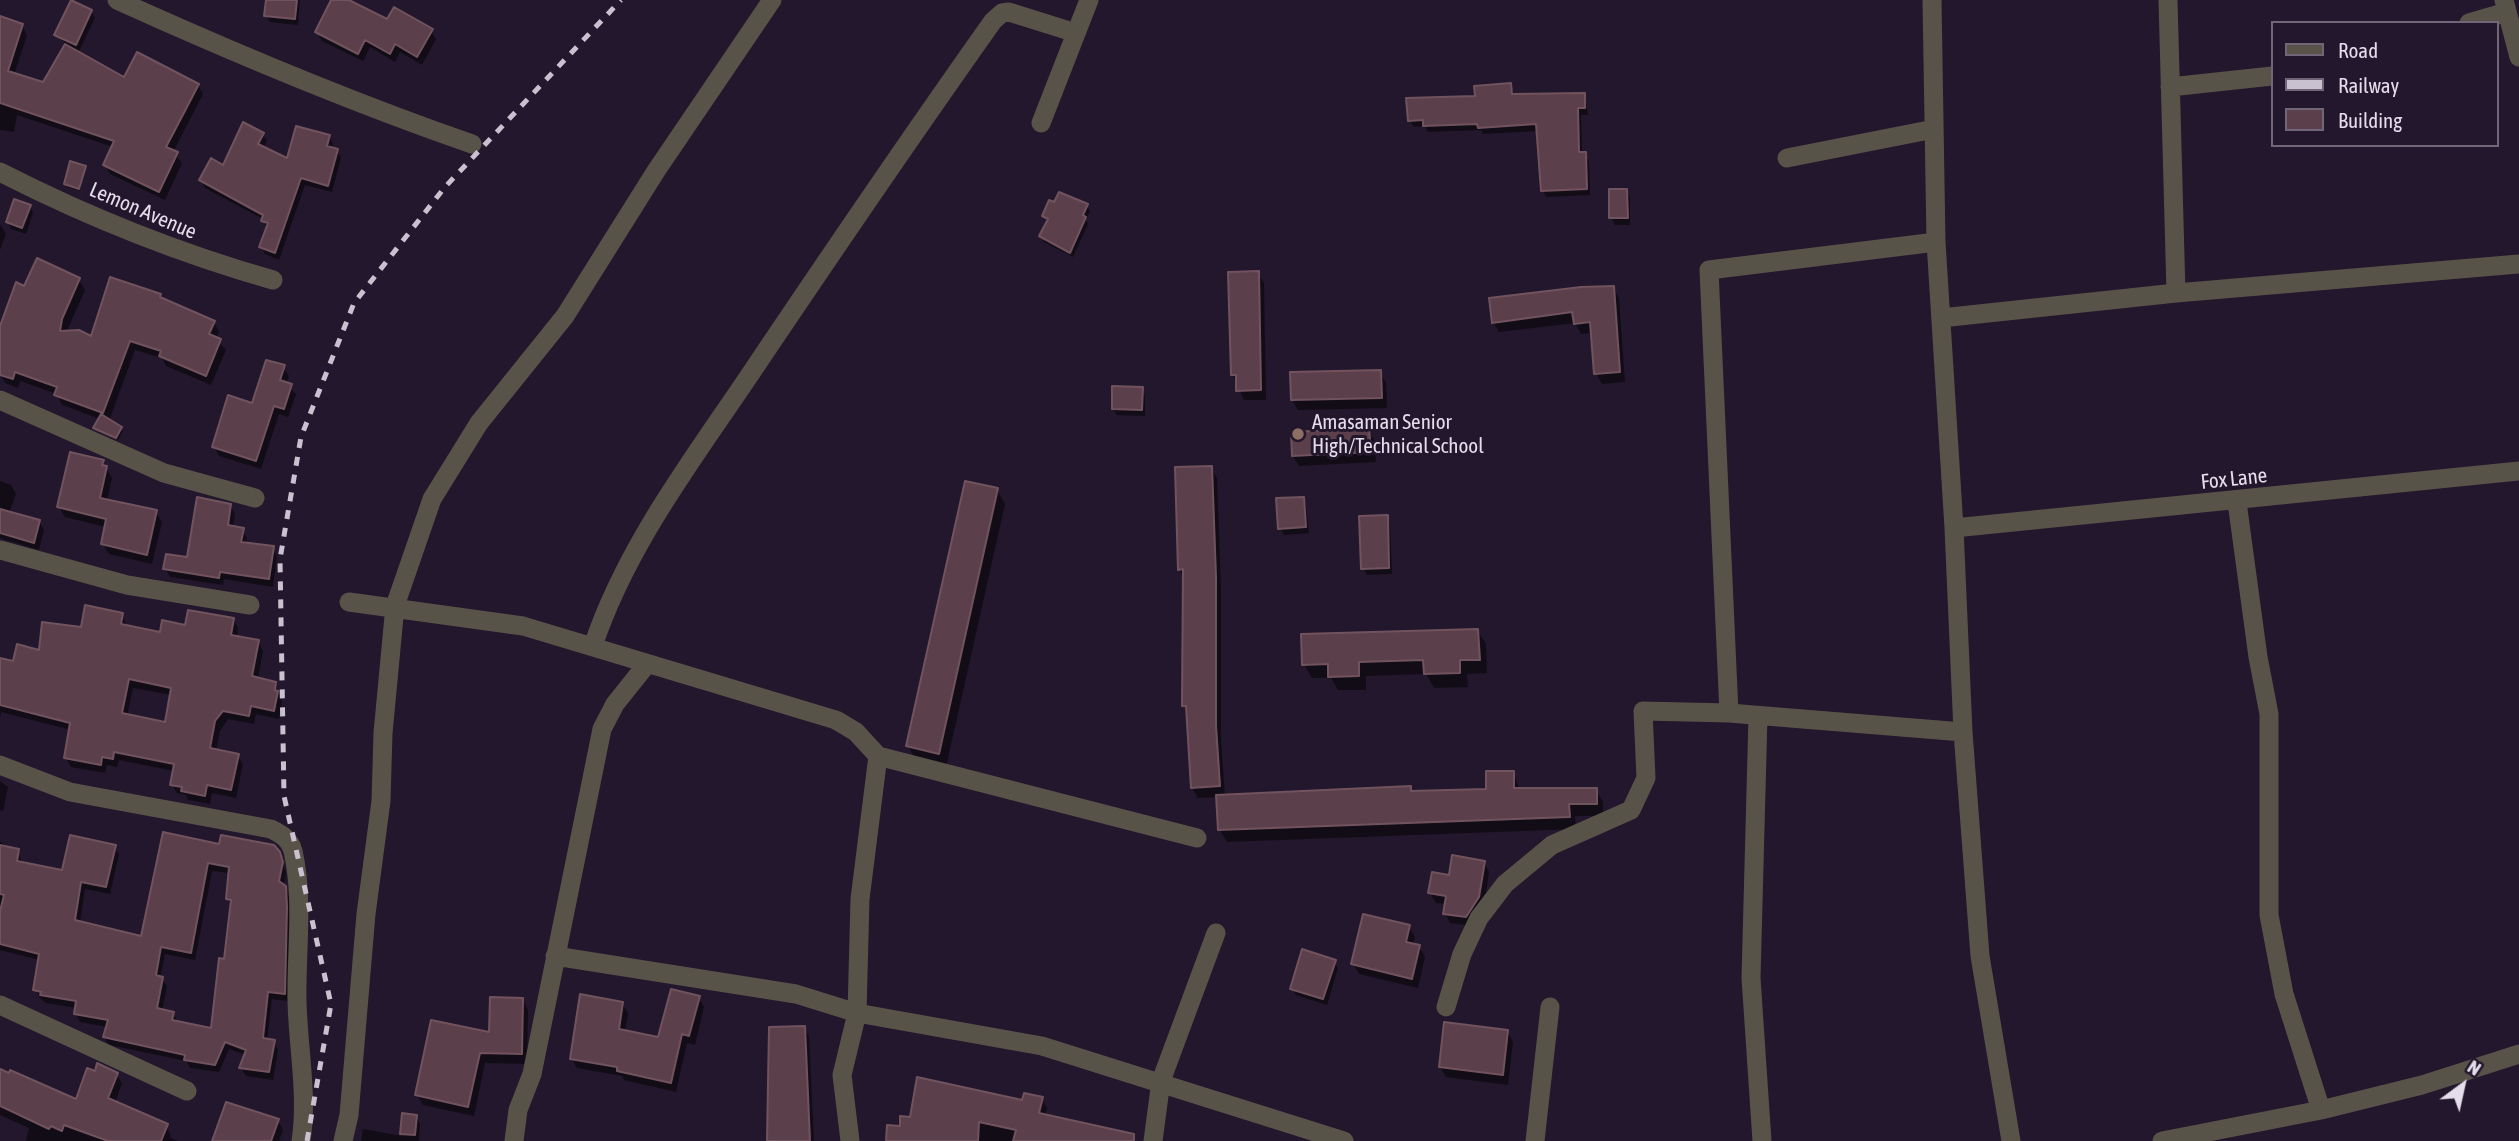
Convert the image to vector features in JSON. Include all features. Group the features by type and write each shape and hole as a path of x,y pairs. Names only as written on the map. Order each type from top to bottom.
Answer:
{"street":[{"path":"117,0 374,110 472,144"},
{"path":"343,1141 349,1115 366,915 381,801 383,733 394,606 432,499 479,423 565,316 656,171 772,0"},
{"path":"1041,123 1089,0"},
{"path":"1932,0 1936,242 1954,528 1963,732 1980,956 2011,1141"},
{"path":"2168,0 2176,293"},
{"path":"2473,21 2505,6 2519,57"},
{"path":"593,646 604,614 668,496 892,163 993,21 1002,13 1009,12 1076,33"},
{"path":"2170,87 2270,76"},
{"path":"1787,158 1934,129"},
{"name":"Lemon Avenue","path":"0,172 141,238 189,256 273,280"},
{"path":"1729,713 1709,270 1936,242"},
{"path":"1941,318 2176,293 2519,264"},
{"path":"0,400 164,473 255,498"},
{"name":"Fox Lane","path":"1954,528 2237,502 2519,471"},
{"path":"2237,502 2258,657 2269,714 2269,915 2284,994 2321,1110"},
{"path":"0,550 127,585 250,605"},
{"path":"349,602 394,606 523,626 836,720 856,732 878,756 1197,838"},
{"path":"514,1141 518,1110 531,1074 602,729 615,704 647,664"},
{"path":"1446,1007 1462,954 1479,918 1505,884 1552,845 1631,810 1646,778 1643,711 1729,713 1963,732"},
{"path":"1758,716 1751,978 1762,1141"},
{"path":"850,1141 842,1075 857,1013 860,900 878,756"},
{"path":"0,765 70,792 271,829 284,836 293,849 300,929 297,999 304,1121 301,1141"},
{"path":"1153,1141 1161,1082 1216,933"},
{"path":"555,956 796,994 857,1013 1042,1046 1345,1141"},
{"path":"0,1005 187,1091"},
{"path":"1535,1141 1550,1007"},
{"path":"2162,1141 2321,1110 2422,1084 2519,1054"}],"building":[{"path":"71,0 92,10 76,45 54,35"},
{"path":"266,0 297,0 295,19 264,16"},
{"path":"331,0 349,0 387,19 394,7 433,29 417,57 395,44 390,54 365,40 358,54 315,32"},
{"path":"0,16 23,24 8,71 43,82 65,44 124,77 137,52 199,84 166,147 178,152 159,192 103,165 114,141 0,103"},
{"path":"1511,83 1512,94 1585,93 1585,108 1578,108 1579,152 1586,152 1587,189 1541,191 1536,124 1478,128 1477,124 1423,126 1423,120 1408,121 1406,98 1475,96 1474,86"},
{"path":"243,122 264,133 258,144 287,158 296,126 330,135 327,146 338,149 328,186 301,178 275,253 259,247 268,223 261,221 263,215 199,180 211,158 223,165"},
{"path":"70,161 86,166 79,189 64,184"},
{"path":"1609,189 1627,189 1628,218 1609,218"},
{"path":"1059,192 1088,204 1083,215 1086,217 1070,253 1039,236 1048,219 1042,216 1049,200 1054,202"},
{"path":"14,199 31,205 22,228 6,222"},
{"path":"37,258 80,278 62,319 60,331 79,330 91,336 110,277 161,294 160,297 215,321 209,334 221,339 206,376 159,356 161,351 130,341 103,413 54,395 57,387 15,372 13,379 0,375 0,326 16,282 24,286"},
{"path":"1259,271 1261,390 1236,391 1236,375 1231,375 1228,272"},
{"path":"1614,286 1620,372 1594,374 1590,322 1574,324 1572,312 1492,323 1489,298 1581,287"},
{"path":"266,360 285,365 280,380 292,384 284,409 274,406 256,461 212,447 228,395 252,403"},
{"path":"1381,370 1382,398 1291,400 1290,372"},
{"path":"1112,386 1143,387 1142,410 1112,409"},
{"path":"101,414 122,427 116,438 93,428"},
{"path":"1369,428 1371,452 1292,456 1291,432"},
{"path":"70,452 104,460 102,465 107,466 100,498 157,510 147,555 101,544 106,519 57,507"},
{"path":"1212,466 1216,577 1216,726 1220,786 1191,788 1186,706 1182,706 1183,569 1178,570 1175,467"},
{"path":"965,481 998,488 939,754 906,746"},
{"path":"197,497 231,504 228,525 244,528 241,542 274,546 269,579 220,572 219,578 163,569 166,554 187,557"},
{"path":"1304,497 1306,527 1278,529 1276,498"},
{"path":"0,509 40,520 34,543 0,533"},
{"path":"1388,515 1389,568 1361,569 1359,516"},
{"path":"85,605 123,613 121,624 160,632 162,620 185,625 188,610 234,618 231,635 259,640 252,676 276,682 275,690 278,691 274,711 251,706 249,716 223,711 215,721 210,748 239,754 231,790 207,785 205,796 181,791 182,787 170,785 174,764 114,752 113,759 102,757 101,765 64,758 70,723 0,705 0,658 13,661 17,644 39,650 42,622 81,627","holes":["129,679 171,688 165,722 122,713"]},
{"path":"1478,629 1480,660 1460,660 1460,673 1424,674 1423,660 1359,662 1359,676 1328,677 1328,664 1302,665 1301,634"},
{"path":"1486,771 1514,771 1514,788 1597,788 1597,804 1569,804 1570,817 1218,830 1216,795 1411,786 1411,791 1486,789"},
{"path":"163,832 219,844 221,835 274,845 283,862 279,881 286,886 287,907 285,994 268,992 263,1038 275,1040 269,1072 239,1068 246,1050 225,1042 215,1065 184,1060 185,1055 103,1037 108,1020 74,1014 76,1001 40,995 41,992 33,990 39,954 0,944 0,911 4,895 0,894 0,845 19,849 17,861 62,870 70,835 116,845 106,887 81,882 75,920 141,936","holes":["208,863 229,867 226,899 231,900 224,959 219,958 211,1028 172,1020 174,1012 157,1008 163,977 156,975 161,947 191,953"]},
{"path":"1452,855 1485,861 1479,897 1466,917 1443,914 1446,896 1428,893 1432,872 1449,875"},
{"path":"1363,914 1410,925 1406,942 1420,945 1412,979 1351,964"},
{"path":"1302,949 1336,960 1323,999 1290,989"},
{"path":"671,989 700,996 689,1036 682,1034 671,1083 617,1071 617,1067 570,1059 580,994 623,1002 619,1029 658,1037"},
{"path":"490,997 523,998 522,1054 480,1053 468,1107 415,1095 431,1020 489,1032"},
{"path":"1444,1022 1508,1030 1503,1075 1439,1067"},
{"path":"805,1026 810,1141 767,1141 769,1027"},
{"path":"97,1063 118,1073 108,1098 168,1124 161,1141 108,1141 64,1125 62,1131 51,1126 49,1129 0,1106 0,1069 9,1073 10,1070 76,1099 87,1068 95,1071"},
{"path":"917,1077 1022,1100 1024,1093 1043,1097 1039,1113 1134,1134 1134,1141 1013,1141 1016,1130 979,1122 978,1141 886,1141 887,1125 900,1126 900,1116 910,1117"},
{"path":"226,1102 279,1119 271,1141 212,1141"},
{"path":"402,1113 417,1115 415,1135 400,1134"}],"railway":[{"path":"307,1141 331,1004 284,796 280,559 301,437 354,303 445,187 621,0"}],"place":[{"name":"Amasaman Senior High/Technical School","path":"1298,434"}]}
